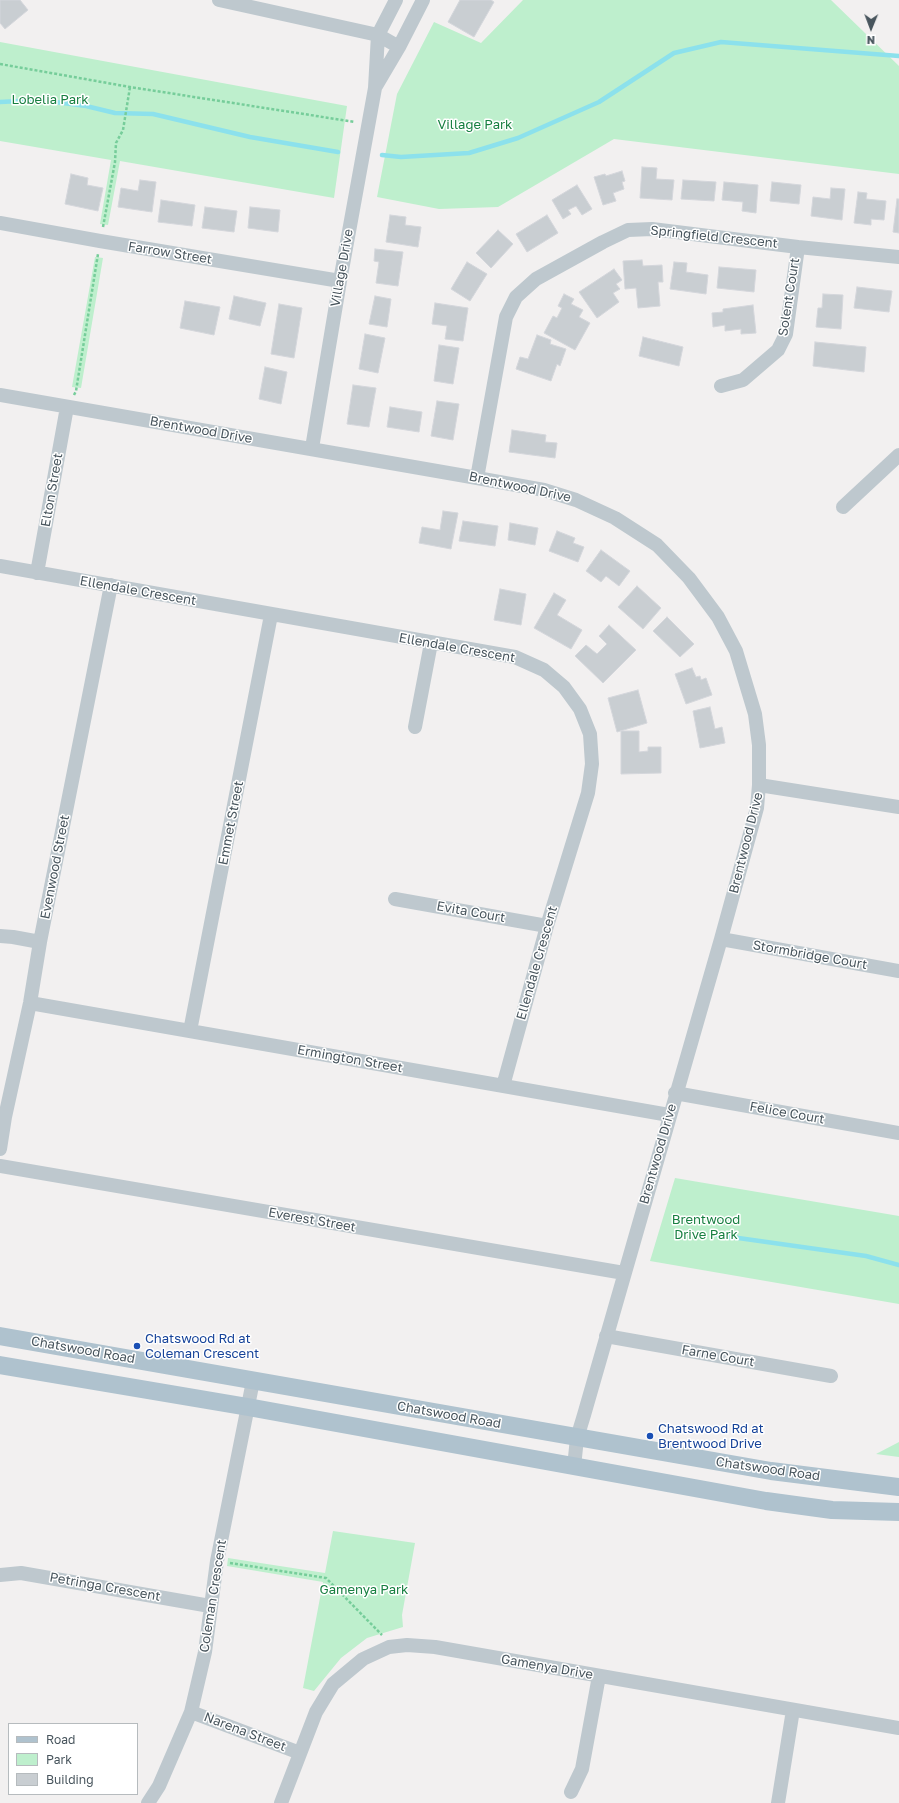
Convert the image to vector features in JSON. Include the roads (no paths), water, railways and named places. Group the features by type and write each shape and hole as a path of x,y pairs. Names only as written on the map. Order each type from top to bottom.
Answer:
{"main road":[{"name":"Chatswood Road","path":"0,1336 771,1471 899,1487"},
{"path":"0,1365 248,1407 766,1501 832,1510 899,1512"}],"street":[{"path":"219,0 378,35 399,47"},
{"name":"Village Drive","path":"312,448 367,124 375,88 378,35 396,0"},
{"name":"Village Drive","path":"375,88 399,47 423,0"},
{"name":"Farrow Street","path":"0,223 340,281"},
{"name":"Springfield Crescent","path":"477,478 506,317 516,297 536,279 603,242 628,230 652,229 798,247 899,257"},
{"name":"Solent Court","path":"721,386 743,380 778,350 786,334 798,247"},
{"name":"Brentwood Drive","path":"0,395 312,448 544,490 576,500 608,515 657,545 689,578 718,617 736,651 755,714 759,745 759,786 757,808 721,939 675,1093 577,1438 574,1467"},
{"name":"Elton Street","path":"37,573 66,407"},
{"path":"843,507 899,455"},
{"name":"Ellendale Crescent","path":"0,566 515,657 544,670 564,687 576,703 590,734 592,764 588,793 547,926 503,1086"},
{"name":"Evenwood Street","path":"0,1149 3,1117 30,1003 40,942 110,585"},
{"name":"Emmet Street","path":"190,1031 272,615"},
{"path":"415,727 431,643"},
{"path":"759,786 899,807"},
{"name":"Evita Court","path":"395,899 547,926"},
{"path":"0,936 40,942"},
{"name":"Stormbridge Court","path":"721,939 899,971"},
{"name":"Ermington Street","path":"30,1003 669,1115"},
{"name":"Felice Court","path":"675,1093 899,1133"},
{"name":"Everest Street","path":"0,1166 624,1273"},
{"name":"Farne Court","path":"606,1336 831,1376"},
{"name":"Coleman Crescent","path":"148,1803 159,1786 191,1712 205,1652 217,1561 253,1381"},
{"name":"Petringa Crescent","path":"0,1575 22,1573 210,1606"},
{"name":"Gamenya Drive","path":"281,1803 316,1712 332,1684 363,1659 389,1647 407,1645 435,1647 899,1728"},
{"path":"571,1792 582,1769 599,1676"},
{"path":"778,1803 793,1710"},
{"name":"Narena Street","path":"191,1712 300,1753"}],"waterway":[{"path":"382,155 401,157 469,153 518,138 599,102 674,53 721,42 899,56"},
{"path":"0,102 40,100 86,106 115,113 153,114 250,137 338,152"},
{"path":"717,1235 866,1256 899,1265"}],"place":[{"name":"Chatswood Rd at Coleman Crescent","path":"137,1346"},
{"name":"Chatswood Rd at Brentwood Drive","path":"650,1436"}],"park label":[{"name":"Lobelia Park","path":"50,100"},
{"name":"Village Park","path":"475,125"},
{"name":"Brentwood Drive Park","path":"706,1228"},
{"name":"Gamenya Park","path":"364,1590"}]}
